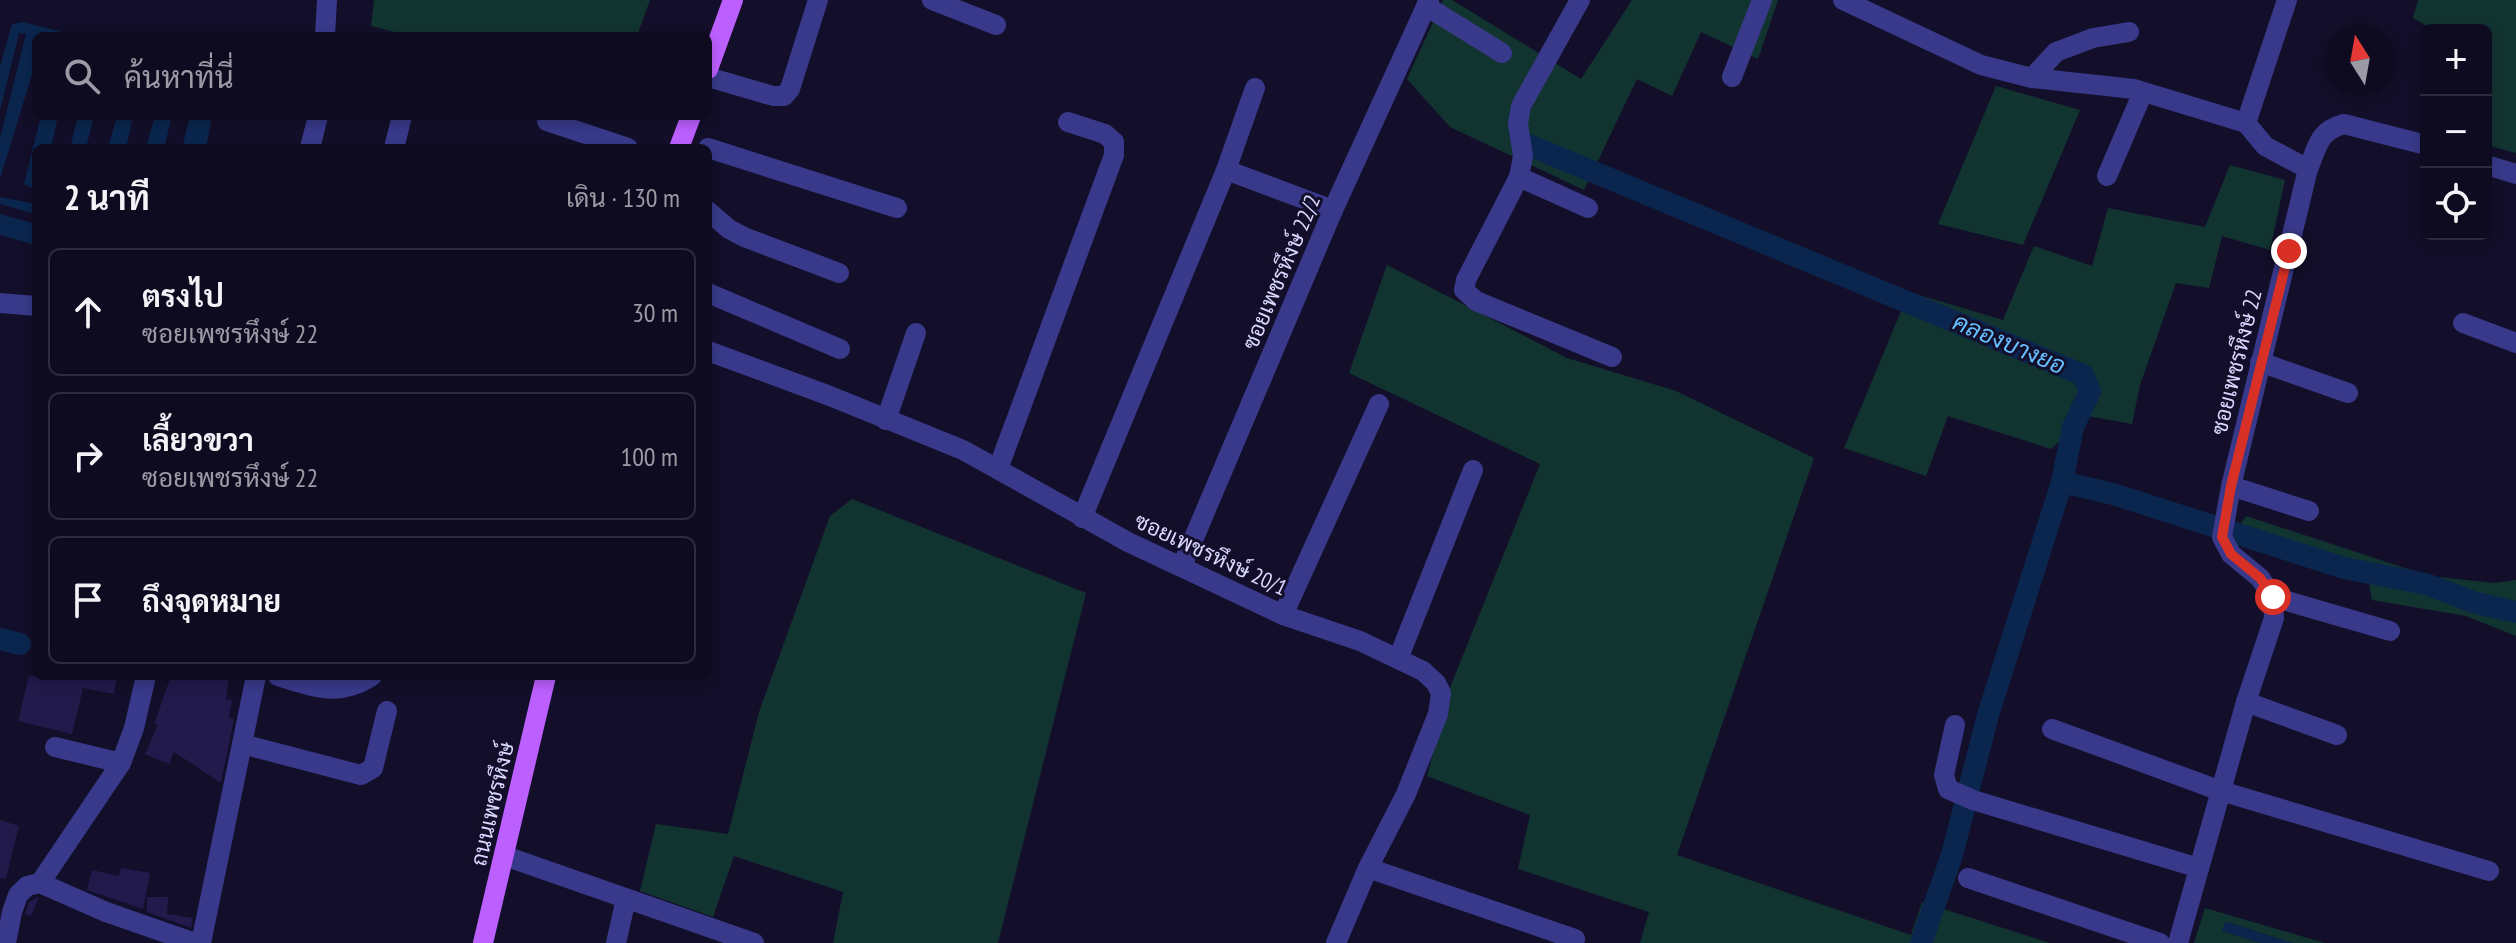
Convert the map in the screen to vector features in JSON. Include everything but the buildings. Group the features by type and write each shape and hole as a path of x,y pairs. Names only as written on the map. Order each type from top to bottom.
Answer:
{"main road":[{"path":"712,58 733,0"},
{"path":"681,144 690,120"},
{"name":"ถนนเพชรหึงษ์","path":"483,943 545,680"}],"street":[{"path":"325,32 327,0"},
{"path":"712,78 773,96 784,96 790,89 818,0"},
{"path":"932,0 996,25"},
{"path":"1580,0 1521,106 1518,124 1523,156 1519,177 1466,280 1464,290 1476,301 1612,357"},
{"path":"1732,77 1762,0"},
{"path":"1843,0 1981,65 2032,78 2143,92 2246,123 2265,146 2308,169"},
{"path":"2246,123 2287,0"},
{"path":"1428,3 1502,53"},
{"name":"ซอยเพชรหึงษ์ 22/2","path":"1182,566 1333,210 1428,3"},
{"path":"2032,78 2056,52 2093,38 2129,32"},
{"path":"1082,518 1226,170 1255,88"},
{"path":"2107,176 2143,92"},
{"path":"311,144 317,120"},
{"path":"395,144 401,120"},
{"path":"547,121 616,144"},
{"path":"998,469 1114,155 1114,142 1105,134 1068,122"},
{"name":"ซอยเพชรหึงษ์ 22","path":"2273,597 2260,578 2231,554 2222,537 2231,486 2308,169 2321,136 2331,128 2344,124 2420,143"},
{"path":"712,149 897,208"},
{"path":"2492,167 2516,174"},
{"path":"1226,170 1333,210"},
{"path":"1519,177 1588,208"},
{"path":"712,214 744,237 839,273"},
{"path":"712,295 840,349"},
{"path":"0,303 32,306"},
{"path":"2463,323 2516,343"},
{"path":"886,420 916,333"},
{"name":"ซอยเพชรหึงษ์ 20/1","path":"712,352 963,450 1082,518 1283,615 1360,641 1423,671 1436,683 1441,693 1438,714 1406,794 1368,868 1336,943"},
{"path":"2260,362 2348,393"},
{"path":"1283,615 1379,404"},
{"path":"1398,659 1473,470"},
{"path":"2231,486 2309,511"},
{"path":"2178,943 2246,702 2274,618 2273,597 2390,631"},
{"path":"40,883 121,763 134,728 145,680"},
{"path":"6,943 18,895 27,886 40,883 106,912 198,943 255,680"},
{"path":"293,680 330,690 346,689 364,680"},
{"path":"2246,702 2337,735"},
{"path":"242,744 361,775 373,768 387,711"},
{"path":"1955,725 1944,775 1948,789 1973,800 2199,868"},
{"path":"2052,729 2221,791 2489,871"},
{"path":"55,747 121,763"},
{"path":"505,856 754,943"},
{"path":"1368,868 1575,939"},
{"path":"1968,878 2160,943"},
{"path":"616,943 626,899"}],"green space":[{"path":"374,0 650,0 638,32 394,32 371,26"},
{"path":"1443,0 1452,0 1581,79 1632,0 1778,0 1758,59 1701,32 1672,96 1637,79 1584,190 1450,127 1407,79"},
{"path":"2418,0 2516,0 2516,153 2492,147 2492,24 2424,24 2413,18"},
{"path":"1996,86 2080,110 2023,245 1938,224"},
{"path":"2230,165 2285,180 2270,250 2222,236 2209,288 2176,283 2140,385 2132,424 2088,416 2051,449 1948,416 1926,476 1844,448 1909,292 2003,320 2034,246 2092,266 2108,208 2205,227"},
{"path":"1387,265 1567,358 1676,391 1814,458 1677,855 1911,935 1922,902 2050,943 1640,943 1649,912 1518,869 1530,815 1427,776 1451,685 1540,464 1349,373"},
{"path":"852,499 1086,593 998,943 833,943 843,892 734,856 713,917 640,891 656,824 728,834 759,712 830,516"},
{"path":"2246,516 2429,576 2494,583 2516,580 2516,636 2466,616 2372,600 2368,578 2232,536"},
{"path":"2205,908 2325,943 2293,943 2226,922 2223,931 2261,943 2194,943"}],"water":[{"path":"23,22 62,32 32,32 32,74 0,179 0,138 26,34 19,33 0,111 0,67 12,24"},
{"path":"40,120 57,120 52,144 34,144"},
{"path":"77,120 93,120 87,144 71,144"},
{"path":"116,120 132,120 127,144 109,144"},
{"path":"154,120 171,120 165,144 147,144"},
{"path":"189,120 211,120 207,144 183,144"},
{"path":"32,152 32,188 24,184"},
{"path":"0,197 32,203 32,213 0,204"},
{"path":"0,214 32,223 32,244 0,235"},
{"path":"2225,922 2293,943 2261,943 2222,931"}],"waterway":[{"name":"คลองบางยอ","path":"1526,144 2083,375 2090,391 2073,427 2062,482 1988,715 1952,855 1921,943"},
{"name":"คลองบางยอ","path":"2062,482 2113,494 2344,568 2426,584 2476,603 2516,612"},
{"path":"0,639 20,644"}],"route":[{"path":"2273,597 2260,578 2231,554 2222,537 2260,362 2289,251"}]}
